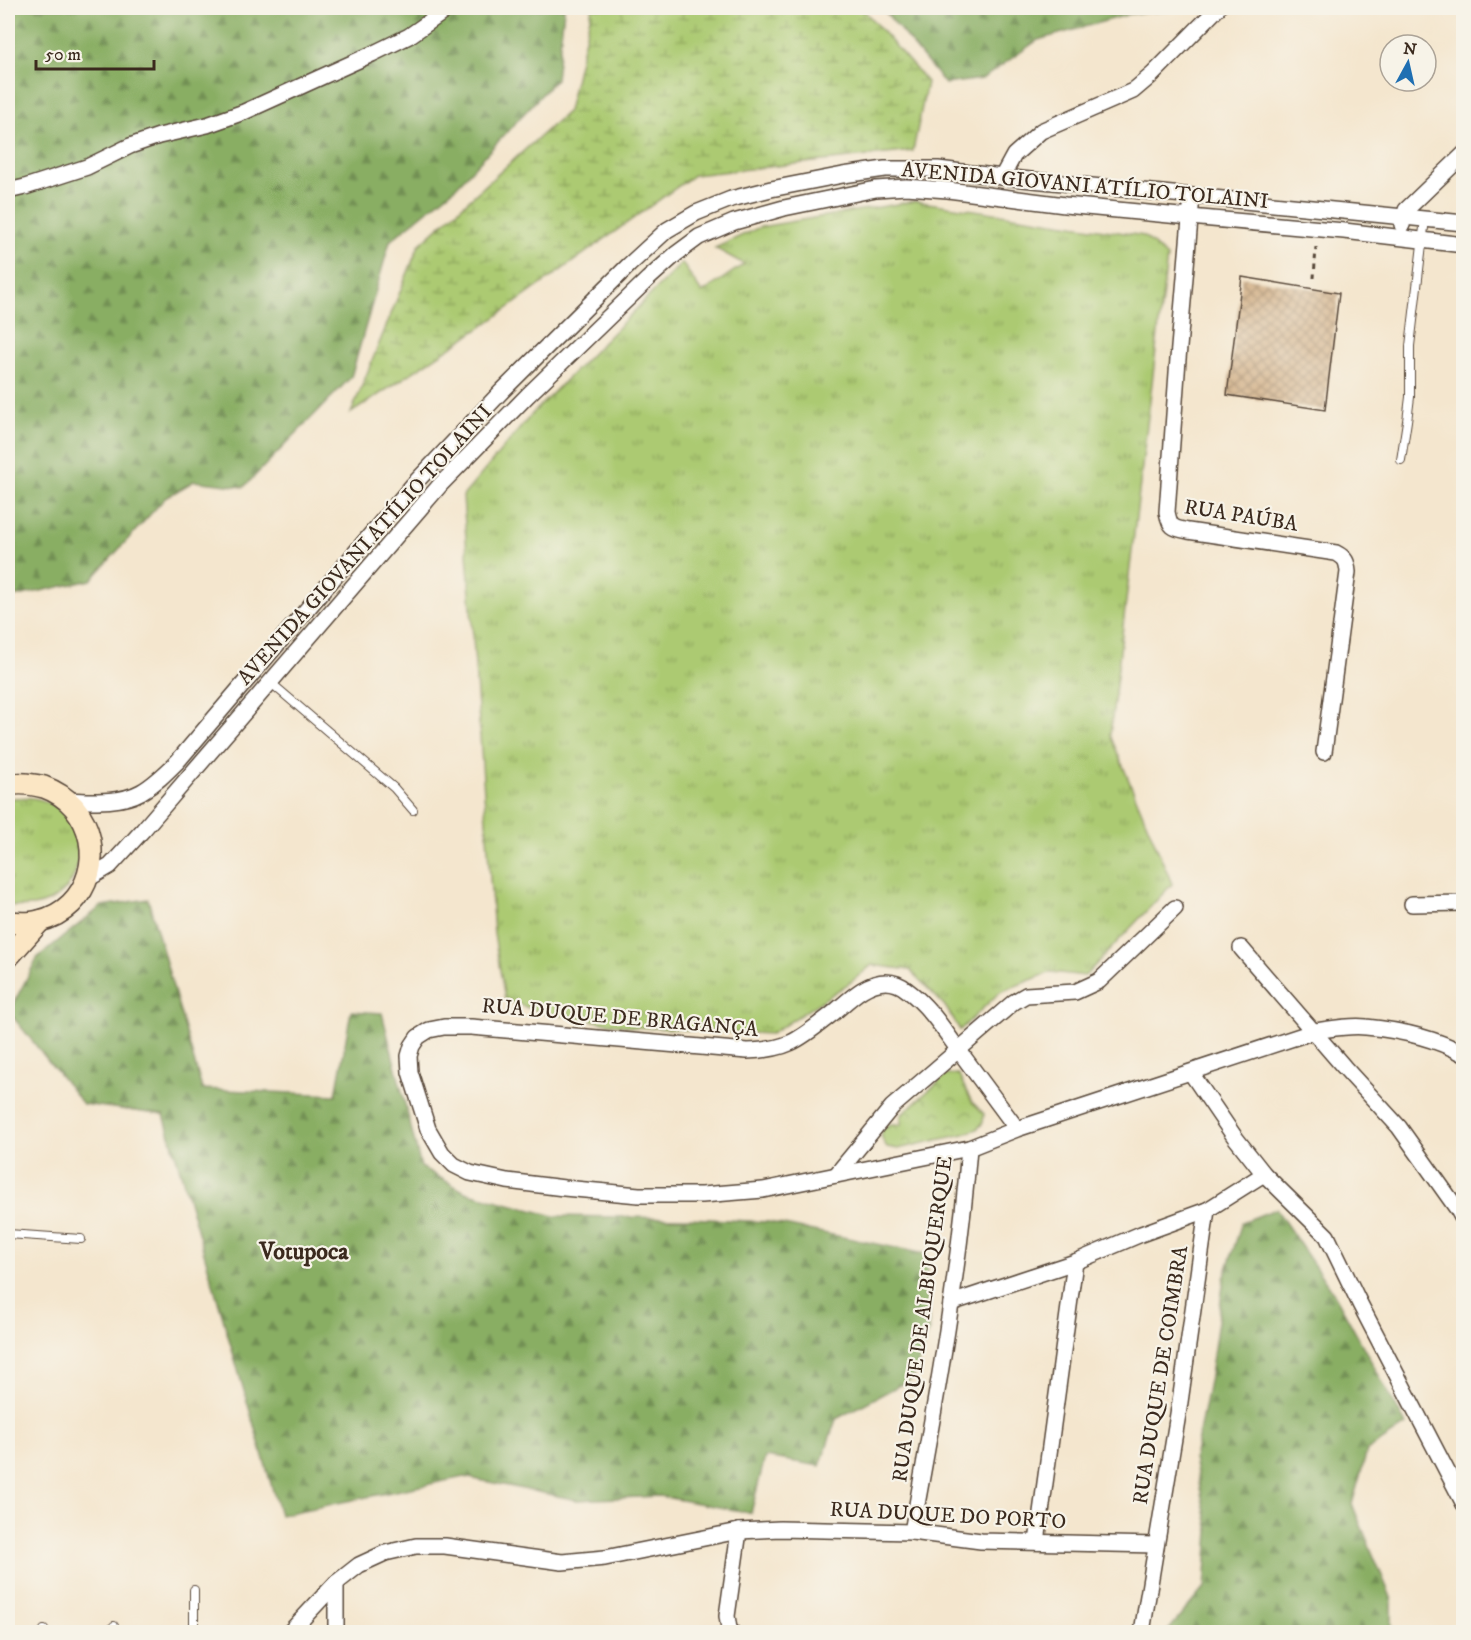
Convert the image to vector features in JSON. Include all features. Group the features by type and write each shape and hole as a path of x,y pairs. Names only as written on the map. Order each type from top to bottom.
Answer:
{"street":[{"path":"8,191 87,167 130,146 159,136 207,125 244,112 409,36 449,8"},
{"path":"1002,177 1014,154 1041,131 1132,91 1153,74 1218,8"},
{"path":"1401,238 1406,210 1464,154"},
{"name":"AVENIDA GIOVANI ATÍLIO TOLAINI","path":"67,800 118,800 140,793 157,781 177,762 412,486 502,391 667,230 696,213 731,199 843,175 885,169 938,169 1403,218 1464,222"},
{"name":"AVENIDA GIOVANI ATÍLIO TOLAINI","path":"87,880 110,866 143,831 441,484 528,395 648,279 699,237 734,222 784,208 876,189 906,187 1464,245"},
{"path":"1190,217 1192,196"},
{"name":"RUA PAÚBA","path":"1190,217 1167,512 1169,524 1188,531 1336,553 1343,556 1347,562 1348,572 1324,752"},
{"path":"8,785 31,784 50,789 67,800 82,817 90,837 92,859 87,880 79,894 68,906 40,921 22,924 8,922"},
{"path":"1412,904 1464,903"},
{"path":"836,1175 892,1107 1014,1002 1026,995 1075,992 1099,981 1175,908"},
{"path":"8,957 40,921"},
{"path":"1241,948 1399,1127 1464,1221"},
{"name":"RUA DUQUE DE BRAGANÇA","path":"836,1175 763,1190 702,1195 639,1195 507,1181 470,1173 454,1165 442,1153 428,1129 410,1072 409,1056 418,1037 429,1030 444,1027 471,1027 767,1051 784,1047 803,1037 863,989 884,982 895,983 907,990 936,1018 1017,1129"},
{"path":"836,1175 969,1148 1017,1129 1315,1031 1364,1026 1425,1038 1464,1054"},
{"path":"1191,1072 1234,1136 1264,1174 1327,1236 1464,1504"},
{"name":"RUA DUQUE DE ALBUQUERQUE","path":"912,1532 951,1303 969,1148"},
{"path":"951,1303 1075,1262 1140,1234 1208,1210 1264,1174"},
{"name":"RUA DUQUE DE COIMBRA","path":"1142,1632 1180,1401 1208,1210"},
{"path":"1037,1542 1075,1262"},
{"name":"RUA DUQUE DO PORTO","path":"290,1632 336,1583 359,1565 386,1553 416,1546 445,1546 562,1562 605,1558 739,1531 780,1529 912,1532 981,1541 1156,1545"},
{"path":"732,1632 729,1629 727,1616 739,1531"},
{"path":"336,1583 336,1632"}],"lane":[{"path":"1401,460 1410,397 1410,346 1425,219"},
{"path":"270,682 394,788 413,810"},
{"path":"8,1234 81,1239"},
{"path":"194,1632 195,1590"}],"path":[{"path":"1314,278 1316,247"}],"green space":[{"path":"8,8 564,8 564,10 556,79 455,188 390,241 351,377 244,487 194,481 165,498 91,580 8,598"},
{"path":"592,8 862,8 927,82 913,151 694,175 486,324 351,413 419,245 568,111"},
{"path":"882,8 1195,8 1130,14 1038,40 982,79 945,84"},
{"path":"915,201 1144,236 1167,257 1110,735 1172,884 1085,976 1051,972 1000,992 960,1030 945,1006 910,970 872,965 851,982 771,1034 634,1027 544,1013 505,1000 494,934 463,496 532,414 682,263 702,293 744,264 715,248 760,227"},
{"path":"32,798 55,806 70,821 78,840 78,861 71,881 57,896 36,905 8,905 8,800"},
{"path":"148,899 202,1089 336,1095 351,1011 382,1013 421,1167 465,1192 554,1216 769,1222 926,1254 929,1331 913,1378 836,1419 820,1466 765,1457 751,1513 659,1496 577,1500 464,1477 280,1515 164,1115 83,1104 9,1012 38,957 102,906"},
{"path":"958,1074 972,1102 984,1114 983,1123 977,1129 964,1134 898,1149 887,1147 882,1138 883,1129 888,1125 901,1125 901,1115 946,1075"},
{"path":"1276,1209 1337,1299 1406,1425 1367,1451 1352,1504 1392,1600 1392,1632 1167,1632 1205,1587 1209,1531 1194,1459 1210,1376 1224,1279 1242,1222"}],"building":[{"path":"1242,277 1339,293 1325,410 1227,395"}],"district":[{"name":"Votupoca","path":"304,1252"}]}
